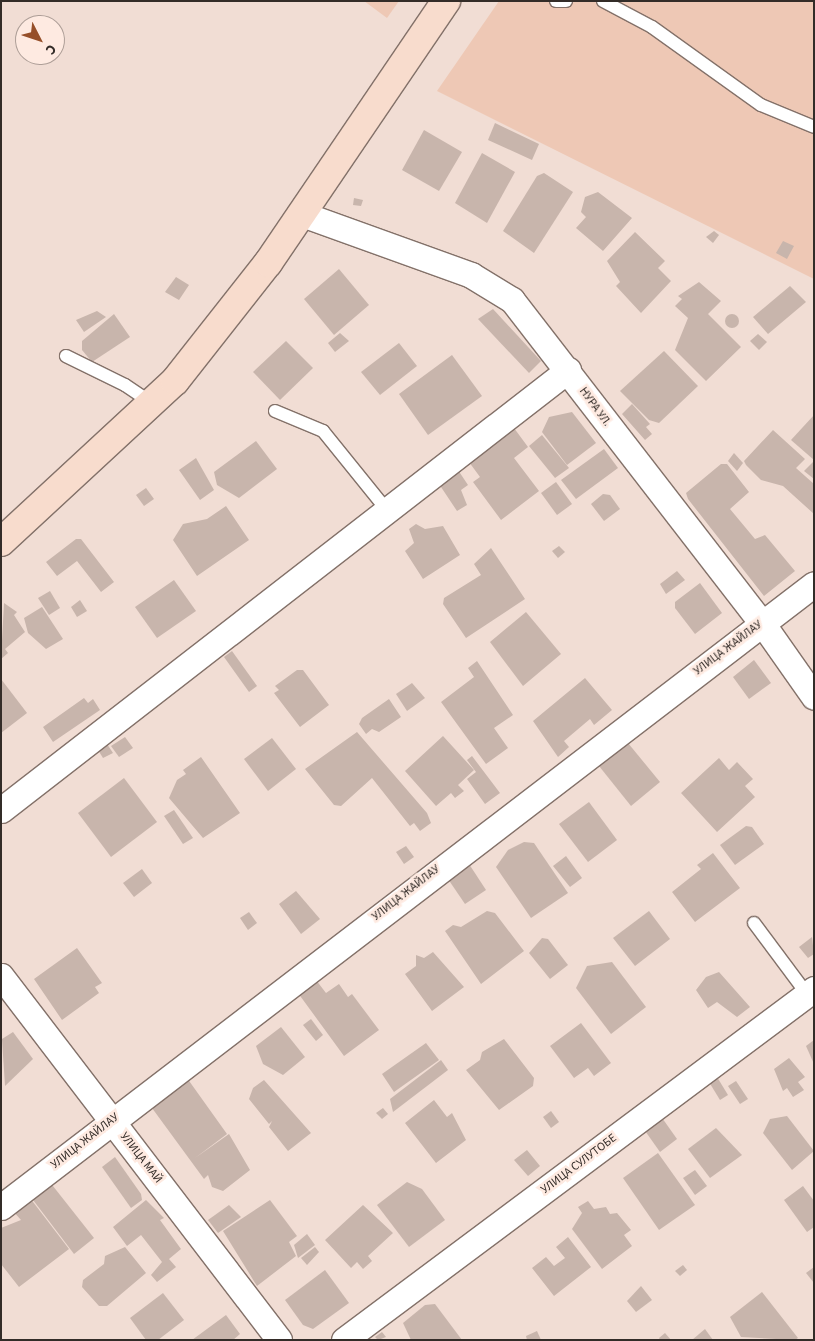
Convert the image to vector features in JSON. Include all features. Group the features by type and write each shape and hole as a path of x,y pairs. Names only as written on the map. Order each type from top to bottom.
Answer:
{"street":[{"path":"1,542 153,404 230,314 302,214 446,1"},
{"name":"НУРА УЛ.","path":"302,214 471,275 512,300 568,370 662,499 762,623 814,698"},
{"path":"1,810 386,509 568,370"},
{"name":"УЛИЦА ЖАЙЛАУ","path":"1,1207 111,1120 814,584"},
{"name":"УЛИЦА МАЙ","path":"1,976 279,1340"},
{"name":"УЛИЦА СУЛУТОБЕ","path":"344,1340 810,992"}],"lane":[{"path":"556,1 566,1"},
{"path":"602,1 652,27 761,105 814,127"},
{"path":"66,356 125,384 153,404"},
{"path":"275,411 323,431 386,509"},
{"path":"754,923 810,992"}],"shaded area":[{"path":"364,1 399,1 387,18"},
{"path":"499,1 814,1 814,279 437,91"}],"building":[{"path":"495,123 539,144 532,160 488,140"},
{"path":"424,130 462,152 439,191 402,170"},
{"path":"482,153 515,172 487,223 455,203"},
{"path":"544,173 573,192 534,253 503,231 537,176"},
{"path":"598,192 632,218 603,251 576,228 586,217 581,212 585,197"},
{"path":"354,198 363,200 361,206 353,205"},
{"path":"714,231 719,235 713,243 706,237"},
{"path":"635,232 665,261 658,268 671,281 641,313 616,286 620,282 607,261"},
{"path":"783,241 794,246 787,259 776,253"},
{"path":"339,269 369,305 334,335 304,299"},
{"path":"176,277 189,285 179,300 165,292"},
{"path":"699,282 721,301 708,314 741,347 706,381 675,350 688,318 675,306 682,299 678,296"},
{"path":"790,286 806,302 768,334 753,317"},
{"path":"493,309 541,361 529,373 478,319"},
{"path":"97,311 106,317 84,332 76,320"},
{"path":"114,314 130,337 92,362 82,350 82,341"},
{"path":"732,314 737,316 739,321 737,326 732,328 727,326 725,321 727,316"},
{"path":"340,333 349,341 335,352 328,343"},
{"path":"758,334 767,342 759,350 750,341"},
{"path":"286,341 313,368 280,400 253,372"},
{"path":"399,343 417,366 380,395 361,372"},
{"path":"664,351 698,386 659,423 649,420 620,391"},
{"path":"452,355 482,396 428,435 399,394"},
{"path":"632,404 650,424 646,427 652,434 645,440 622,414"},
{"path":"572,412 596,443 567,465 542,432 549,417"},
{"path":"814,415 814,460 791,440"},
{"path":"514,428 528,447 514,458 539,491 501,520 473,482 480,477 469,462"},
{"path":"773,430 805,459 796,468 814,484 814,514 783,486 761,480 744,461"},
{"path":"542,435 569,468 555,478 529,446"},
{"path":"256,441 277,469 239,498 217,485 214,472"},
{"path":"604,449 618,468 576,499 561,480"},
{"path":"734,453 743,463 737,471 728,461"},
{"path":"196,458 214,490 200,500 179,470"},
{"path":"814,461 814,479 804,471"},
{"path":"721,464 727,464 749,492 730,509 755,539 765,535 795,571 764,596 688,499 686,493"},
{"path":"458,470 468,485 461,490 467,505 457,511 439,484"},
{"path":"556,482 572,504 557,515 541,493"},
{"path":"146,488 154,499 144,506 136,495"},
{"path":"603,494 610,495 620,509 604,521 591,504"},
{"path":"226,506 249,540 197,576 173,540 183,524 207,519"},
{"path":"416,524 425,529 443,526 460,555 423,579 405,551 414,543 409,529"},
{"path":"76,539 81,539 114,582 101,592 77,561 57,576 46,562"},
{"path":"559,546 565,552 558,558 552,551"},
{"path":"491,548 525,599 466,638 443,604 444,598 481,575 474,564"},
{"path":"677,571 685,580 666,594 660,584"},
{"path":"174,580 196,611 157,638 135,607"},
{"path":"700,583 722,613 695,634 675,608 675,602"},
{"path":"50,591 60,608 49,615 38,598"},
{"path":"80,600 87,611 77,617 71,607"},
{"path":"4,603 17,612 14,615 25,632 5,649 8,653 1,659"},
{"path":"42,607 63,639 46,649 28,633 24,618"},
{"path":"526,612 561,654 523,686 490,642"},
{"path":"232,651 257,686 249,692 224,657"},
{"path":"754,660 771,683 749,699 733,677"},
{"path":"477,661 513,715 494,728 508,748 486,764 441,702 474,677 468,668"},
{"path":"297,670 303,670 329,705 300,727 274,693 279,690 275,686"},
{"path":"585,678 612,710 594,725 590,719 564,741 569,747 558,757 533,721"},
{"path":"1,679 27,713 1,733"},
{"path":"412,683 425,698 407,711 396,694"},
{"path":"84,698 88,703 93,699 100,710 53,742 43,727"},
{"path":"389,699 401,717 379,732 372,729 366,734 359,724 362,718"},
{"path":"357,732 427,813 431,823 420,831 414,823 410,826 372,778 341,806 334,805 305,769"},
{"path":"443,736 474,770 458,785 464,791 455,798 451,793 436,806 405,771"},
{"path":"125,737 133,748 119,757 111,746"},
{"path":"272,738 296,769 268,791 244,759"},
{"path":"628,743 660,782 631,806 599,766"},
{"path":"107,744 113,753 103,758 98,750"},
{"path":"472,756 500,793 485,804 467,779 476,772 467,760"},
{"path":"201,757 240,813 203,838 169,798 177,780 186,774 183,770"},
{"path":"719,758 729,770 737,762 753,779 745,786 755,797 717,832 681,793"},
{"path":"124,778 157,822 111,857 78,813"},
{"path":"589,802 617,840 588,862 559,824"},
{"path":"174,810 193,838 183,844 164,816"},
{"path":"746,826 752,827 764,844 735,865 720,845"},
{"path":"524,842 534,843 568,893 531,918 496,867 508,850"},
{"path":"406,846 414,857 404,864 396,852"},
{"path":"713,853 740,888 695,922 672,892 701,869 697,865"},
{"path":"566,856 582,878 570,887 553,866"},
{"path":"469,864 486,890 465,904 448,879"},
{"path":"142,869 152,883 134,897 123,883"},
{"path":"296,891 320,919 301,934 279,904"},
{"path":"487,911 495,913 524,951 481,984 445,931 453,925 461,927"},
{"path":"649,911 670,939 635,966 613,938"},
{"path":"249,912 257,923 248,930 240,918"},
{"path":"812,937 814,954 808,958 799,947"},
{"path":"542,938 548,939 568,965 550,979 529,953"},
{"path":"77,948 102,983 95,987 99,993 62,1020 34,979"},
{"path":"433,952 464,987 432,1011 405,974 416,966 416,955 424,958"},
{"path":"612,962 646,1007 611,1034 576,988 587,966"},
{"path":"719,972 750,1007 737,1017 717,1002 708,1008 696,990 706,977"},
{"path":"316,980 326,993 339,984 348,997 352,994 379,1030 344,1056 298,993"},
{"path":"311,1019 323,1035 316,1041 303,1025"},
{"path":"581,1023 611,1063 594,1076 588,1068 574,1078 550,1046"},
{"path":"281,1027 305,1057 283,1075 263,1064 256,1046"},
{"path":"13,1032 33,1059 5,1086 2,1039"},
{"path":"504,1039 534,1078 533,1086 499,1110 466,1070 480,1060 482,1052"},
{"path":"814,1040 814,1064 806,1046"},
{"path":"426,1043 439,1060 394,1092 382,1074"},
{"path":"789,1058 805,1077 798,1082 804,1090 793,1097 787,1088 783,1091 774,1069"},
{"path":"441,1060 448,1070 393,1112 390,1099"},
{"path":"717,1077 728,1095 720,1100 709,1082"},
{"path":"187,1078 227,1134 195,1158 229,1134 250,1170 223,1191 212,1187 208,1175 204,1179 152,1108"},
{"path":"264,1080 311,1133 288,1151 269,1127 272,1121 269,1124 249,1099 253,1088"},
{"path":"736,1081 748,1099 740,1104 728,1086"},
{"path":"434,1100 447,1117 452,1113 466,1140 436,1163 405,1123"},
{"path":"383,1108 388,1114 382,1119 376,1113"},
{"path":"551,1111 559,1122 551,1128 543,1117"},
{"path":"660,1115 677,1139 660,1152 643,1128"},
{"path":"787,1116 814,1151 792,1170 763,1133 770,1119"},
{"path":"716,1128 742,1155 710,1178 688,1149"},
{"path":"527,1150 540,1166 528,1176 514,1160"},
{"path":"658,1153 695,1205 659,1230 623,1178"},
{"path":"115,1157 141,1194 142,1200 131,1208 102,1167"},
{"path":"695,1170 707,1186 695,1195 683,1178"},
{"path":"49,1181 94,1238 74,1254 30,1196"},
{"path":"407,1182 422,1189 445,1220 409,1247 377,1205"},
{"path":"803,1186 814,1201 814,1227 807,1232 784,1200"},
{"path":"30,1198 69,1249 19,1287 1,1264 1,1228 21,1220 13,1211"},
{"path":"146,1200 164,1218 160,1220 181,1249 169,1259 176,1267 157,1282 151,1275 162,1262 141,1235 127,1246 113,1227"},
{"path":"270,1200 297,1236 289,1242 296,1256 257,1286 223,1231"},
{"path":"588,1201 594,1209 606,1207 610,1214 617,1213 631,1230 624,1235 632,1246 602,1269 572,1229 582,1213 578,1207"},
{"path":"229,1205 241,1217 218,1233 208,1220"},
{"path":"363,1205 393,1233 368,1256 372,1261 363,1269 357,1262 351,1268 325,1240"},
{"path":"307,1234 315,1245 298,1258 294,1245"},
{"path":"568,1237 591,1267 554,1296 532,1268 546,1257 554,1266 565,1258 556,1247"},
{"path":"125,1247 146,1273 107,1306 99,1306 82,1287 83,1280 104,1264 105,1256"},
{"path":"315,1247 319,1252 307,1265 301,1258"},
{"path":"683,1265 687,1270 680,1276 675,1271"},
{"path":"814,1267 814,1283 806,1273"},
{"path":"325,1270 349,1303 313,1329 303,1325 285,1300"},
{"path":"641,1286 652,1300 636,1312 627,1301"},
{"path":"762,1292 798,1338 795,1340 741,1337 730,1317"},
{"path":"163,1293 184,1320 158,1340 146,1340 130,1318"},
{"path":"435,1304 462,1340 411,1340 403,1323 425,1305"},
{"path":"226,1315 240,1334 233,1340 192,1340"},
{"path":"705,1329 713,1340 692,1340"},
{"path":"537,1331 541,1340 527,1340 526,1336"},
{"path":"382,1332 386,1337 378,1340 375,1337"},
{"path":"665,1333 671,1340 660,1340 659,1338"}]}
